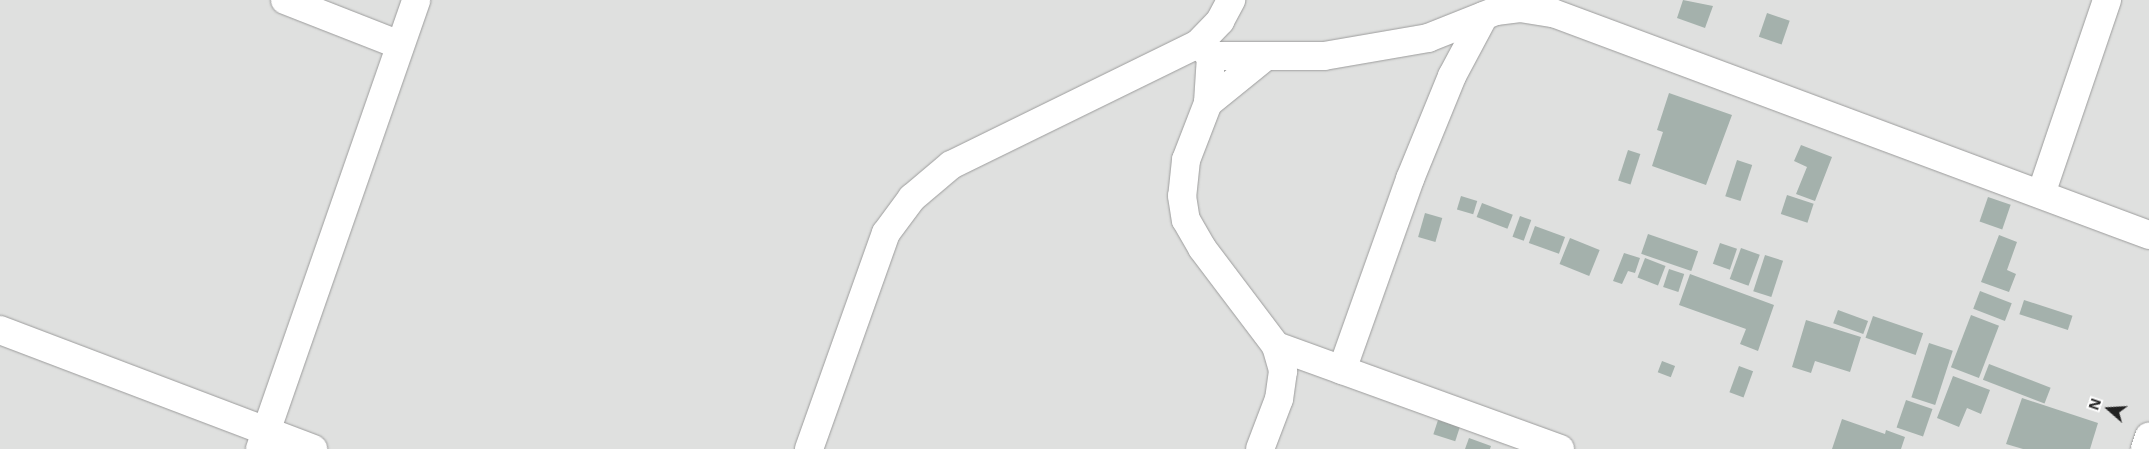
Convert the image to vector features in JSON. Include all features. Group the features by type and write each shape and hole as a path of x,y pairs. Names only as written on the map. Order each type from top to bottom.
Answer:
{"street":[{"path":"285,0 400,45"},
{"path":"263,440 416,0"},
{"path":"1231,0 1204,50 1208,103 1186,160 1182,196 1186,220 1202,248 1276,346 1283,371 1279,399 1260,449"},
{"path":"2041,194 2107,0"},
{"path":"809,449 886,233 912,198 951,165 1204,50 1265,57 1324,56 1376,49 1428,38 1485,9 1520,8 1552,14 2149,235"},
{"path":"1342,370 1410,179 1452,76 1485,9"},
{"path":"1208,103 1265,57"},
{"path":"0,330 263,440 313,449"},
{"path":"1276,346 1560,449"},
{"path":"2145,449 2149,437"}],"shaded area":[{"path":"0,0 2149,0 2149,449 0,449"}],"building":[{"path":"1683,0 1713,6 1705,28 1677,18"},
{"path":"1767,13 1790,21 1782,44 1759,37"},
{"path":"1669,93 1732,115 1706,185 1652,166 1663,132 1657,130"},
{"path":"1801,145 1832,157 1815,201 1796,194 1807,167 1794,161"},
{"path":"1628,150 1640,154 1630,184 1618,180"},
{"path":"1737,160 1752,165 1740,201 1725,196"},
{"path":"1787,195 1814,204 1807,223 1781,214"},
{"path":"1461,196 1477,201 1473,214 1457,209"},
{"path":"1988,197 2011,205 2002,229 1980,222"},
{"path":"1482,203 1513,215 1507,229 1477,217"},
{"path":"1425,213 1442,218 1435,242 1418,237"},
{"path":"1520,216 1531,220 1524,241 1512,237"},
{"path":"1535,226 1565,237 1559,254 1529,243"},
{"path":"1648,234 1698,251 1691,271 1641,254"},
{"path":"1999,235 2017,242 2007,270 2016,274 2009,292 1981,282"},
{"path":"1570,238 1600,250 1589,276 1560,264"},
{"path":"1720,243 1737,249 1730,270 1713,264"},
{"path":"1741,248 1760,255 1749,286 1730,279"},
{"path":"1624,253 1640,258 1635,273 1628,271 1622,284 1613,281"},
{"path":"1765,255 1783,261 1771,297 1753,291"},
{"path":"1645,258 1666,266 1658,285 1637,278"},
{"path":"1669,269 1684,274 1678,292 1663,287"},
{"path":"1690,274 1774,305 1758,351 1740,344 1746,329 1679,305"},
{"path":"1980,291 2012,303 2005,321 1973,309"},
{"path":"2024,300 2073,316 2068,330 2019,314"},
{"path":"1838,310 1868,321 1863,334 1833,323"},
{"path":"1971,315 1999,326 1979,378 1951,367"},
{"path":"1873,316 1923,333 1916,355 1866,338"},
{"path":"1806,320 1861,337 1850,372 1815,361 1811,373 1792,367"},
{"path":"1929,343 1953,351 1935,405 1911,397"},
{"path":"1662,361 1675,366 1671,377 1658,372"},
{"path":"1989,364 2051,388 2045,404 1983,380"},
{"path":"1739,366 1753,371 1744,397 1729,392"},
{"path":"1953,376 1990,390 1981,414 1967,408 1959,427 1937,418"},
{"path":"2022,398 2098,423 2090,449 2023,449 2006,444"},
{"path":"1906,400 1932,409 1923,437 1897,427"},
{"path":"1842,419 1885,434 1886,430 1905,437 1901,449 1832,449"},
{"path":"1438,420 1460,427 1455,441 1433,434"},
{"path":"1469,438 1491,446 1490,449 1465,449"}]}
